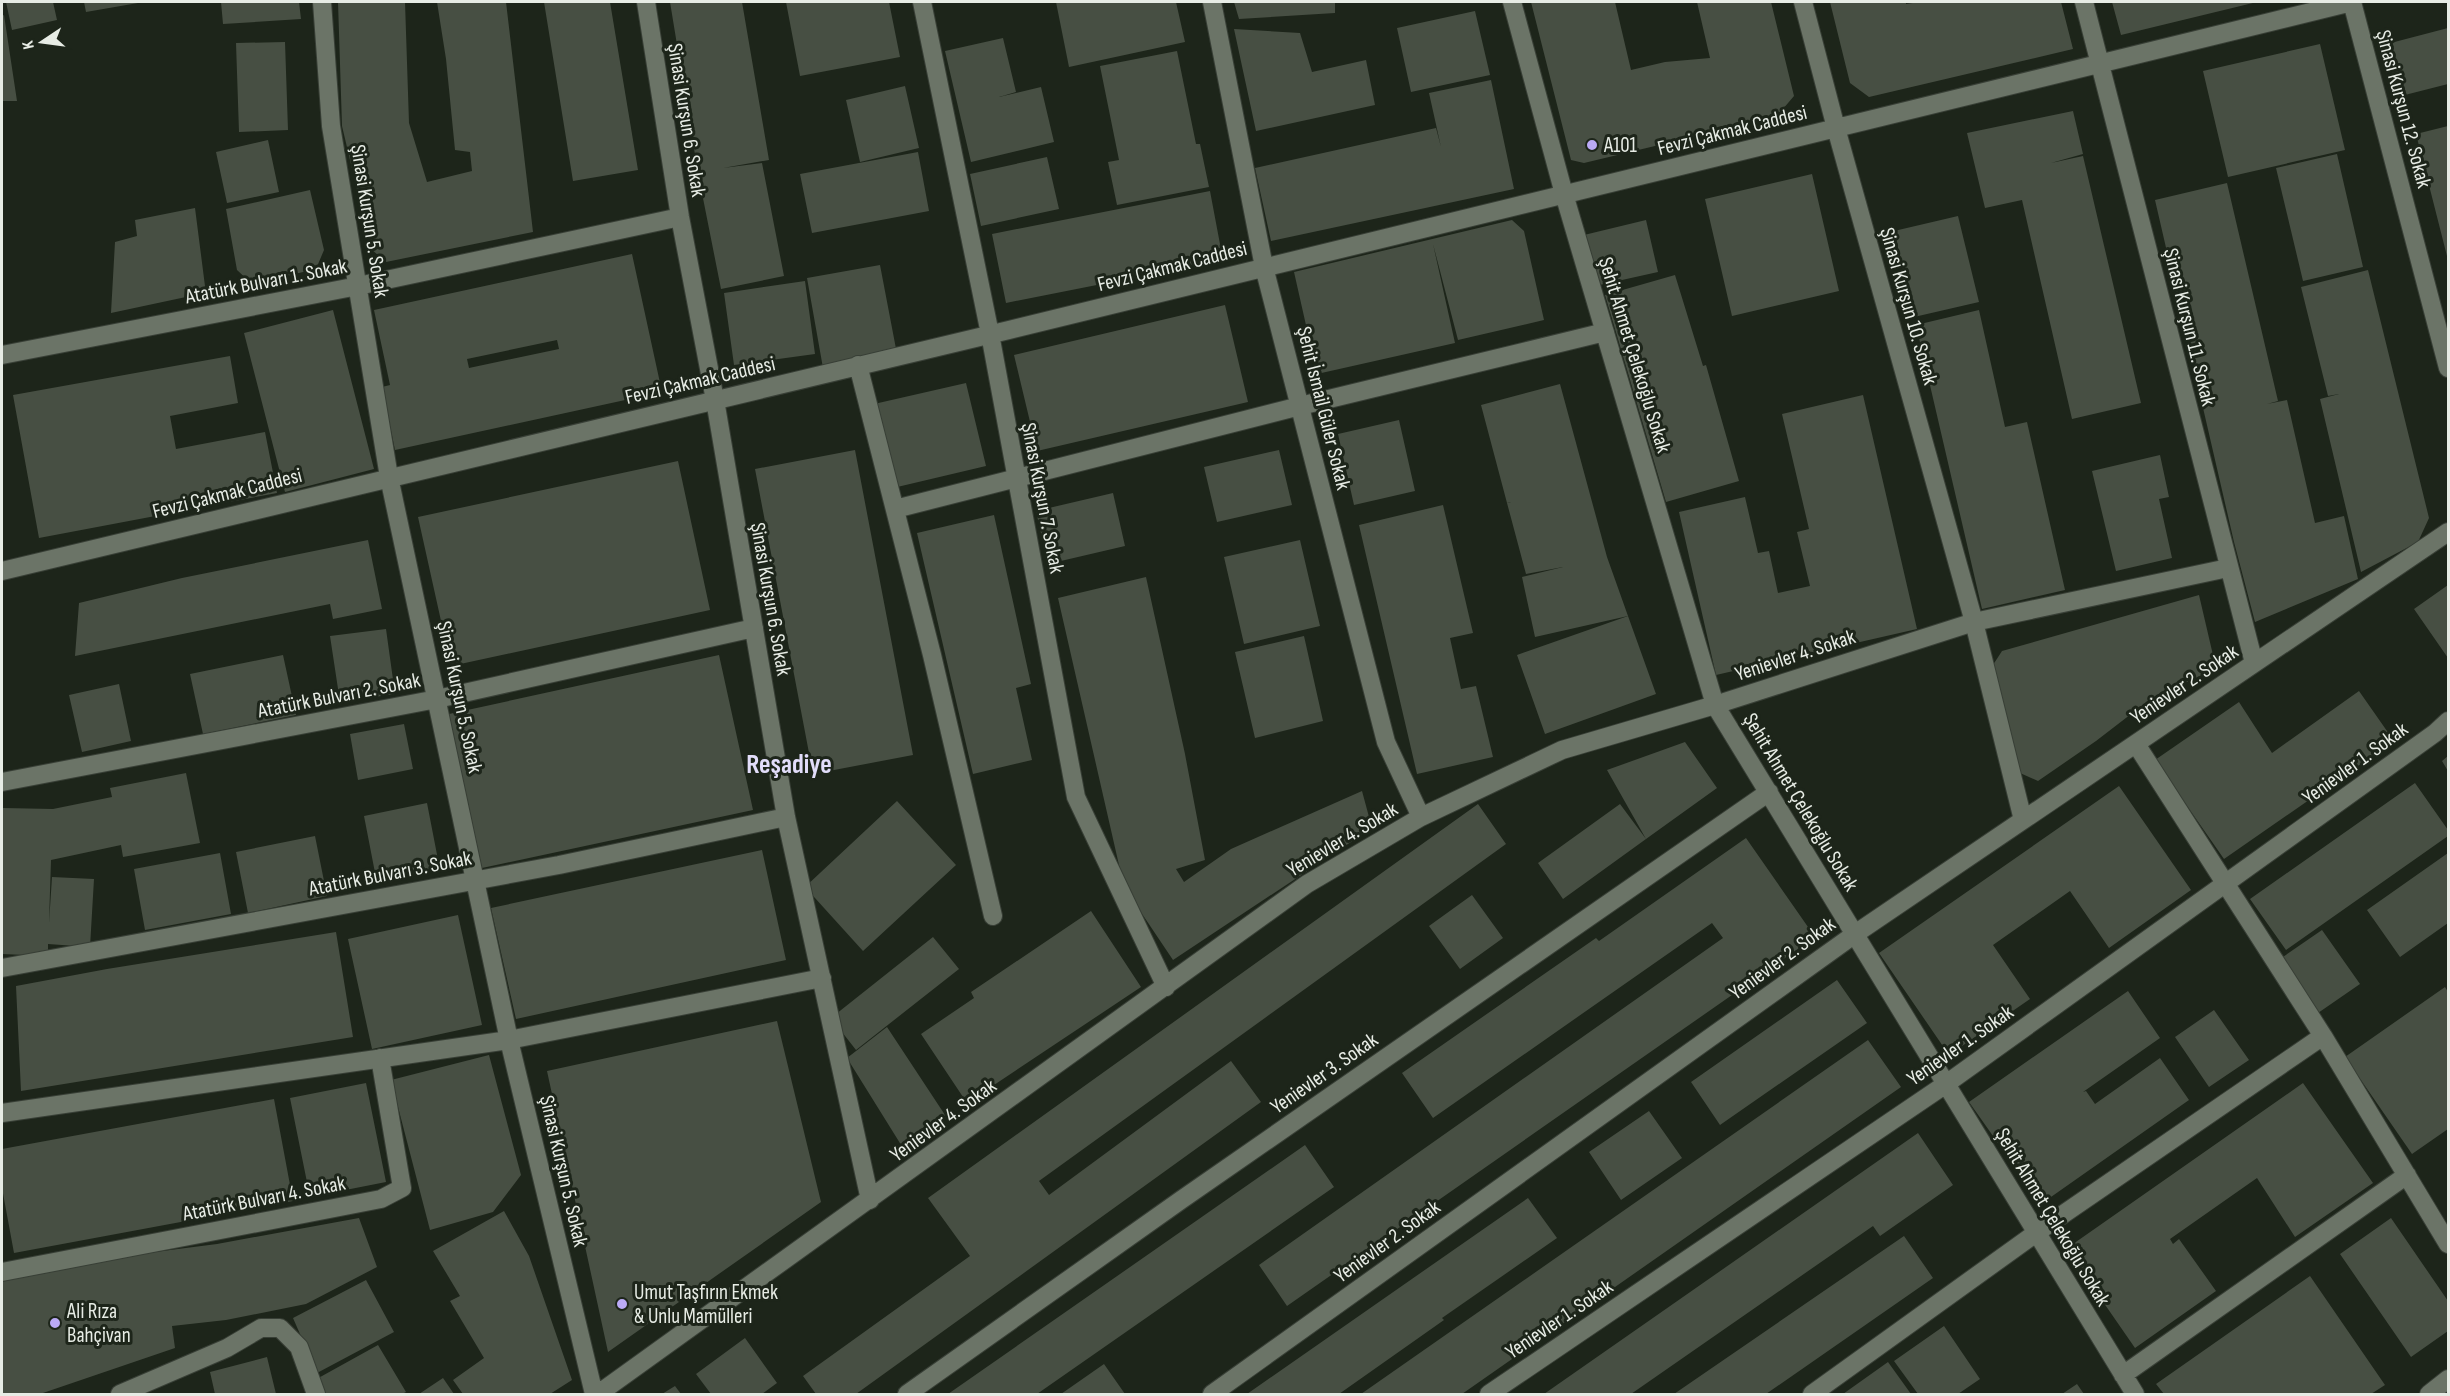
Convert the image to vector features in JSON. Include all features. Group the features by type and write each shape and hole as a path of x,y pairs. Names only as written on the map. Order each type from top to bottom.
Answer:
{"street":[{"name":"Şinasi Kurşun 5. Sokak","path":"322,2 331,126 389,477 509,1040 594,1395"},
{"name":"Şinasi Kurşun 6. Sokak","path":"646,2 680,217 715,400 786,817 870,1200"},
{"name":"Şinasi Kurşun 7. Sokak","path":"922,2 990,334 1076,797 1166,987"},
{"name":"Şehit İsmail Güler Sokak","path":"1212,2 1264,267 1386,742 1421,817"},
{"name":"Şehit Ahmet Çelekoğlu Sokak","path":"1512,2 1564,194 1715,705 2135,1395"},
{"name":"Şinasi Kurşun 10. Sokak","path":"1803,2 1974,622 2023,820"},
{"name":"Şinasi Kurşun 11. Sokak","path":"2084,2 2254,663"},
{"name":"Fevzi Çakmak Caddesi","path":"2,571 990,334 2352,2"},
{"name":"Şinasi Kurşun 12. Sokak","path":"2352,2 2448,368"},
{"name":"Atatürk Bulvarı 1. Sokak","path":"2,355 358,286 680,217"},
{"path":"895,509 1300,406 1605,332"},
{"path":"858,365 932,655 993,916"},
{"name":"Yenievler 2. Sokak","path":"1212,1395 1855,934 2448,532"},
{"name":"Yenievler 4. Sokak","path":"598,1395 1307,884 1421,817 1562,750 1715,705 1974,622 2229,568"},
{"name":"Atatürk Bulvarı 2. Sokak","path":"2,782 437,699 754,628"},
{"name":"Yenievler 1. Sokak","path":"1489,1395 1946,1084 2426,740 2448,721"},
{"path":"2136,744 2323,1035 2448,1244"},
{"name":"Yenievler 3. Sokak","path":"907,1395 1180,1200 1769,792"},
{"name":"Atatürk Bulvarı 3. Sokak","path":"2,968 560,865 786,817"},
{"path":"2,1113 509,1040 822,978"},
{"path":"1812,1395 2036,1233 2323,1035"},
{"name":"Atatürk Bulvarı 4. Sokak","path":"2,1272 381,1199 402,1188 380,1058"},
{"path":"2123,1375 2407,1175"},
{"path":"120,1395 227,1348 261,1328 280,1328 299,1347 316,1395"},
{"path":"2429,1395 2448,1379"}],"building":[{"path":"6,2 53,2 57,20 12,30"},
{"path":"84,2 138,2 138,3 86,12"},
{"path":"221,2 299,2 301,19 223,24"},
{"path":"338,2 405,2 409,123 427,182 472,171 470,152 455,150 446,59 437,2 506,2 533,232 386,262 371,249 342,126"},
{"path":"544,2 610,2 638,170 573,181"},
{"path":"670,2 742,2 769,160 723,168 762,163 784,276 721,289 698,173"},
{"path":"786,2 889,2 900,57 800,76"},
{"path":"1056,2 1176,2 1185,42 1069,67"},
{"path":"1234,2 1335,2 1335,13 1239,19"},
{"path":"1531,2 1615,2 1631,70 1665,62 1710,58 1697,2 1771,2 1794,96 1776,117 1584,163 1571,160"},
{"path":"1830,2 1906,2 1906,4 1919,2 2061,2 2073,49 1869,97 1850,83"},
{"path":"2112,2 2257,2 2121,35"},
{"path":"1475,11 1490,75 1411,92 1397,28"},
{"path":"4,15 17,101 2,101 2,16"},
{"path":"2448,28 2448,84 2397,97 2383,45"},
{"path":"1234,29 1300,33 1312,72 1366,60 1375,105 1256,131"},
{"path":"1003,38 1016,92 999,97 1041,87 1054,142 971,162 945,51"},
{"path":"285,42 288,130 239,132 236,43"},
{"path":"2320,44 2345,150 2228,177 2203,71"},
{"path":"1177,51 1196,144 1200,144 1209,187 1117,205 1108,162 1119,160 1100,66"},
{"path":"1491,80 1514,189 1271,241 1255,168 1436,128 1441,147 1429,93"},
{"path":"905,86 919,148 860,162 846,100"},
{"path":"2073,111 2083,154 2051,163 2083,156 2141,403 2072,419 2022,200 1985,208 1967,133"},
{"path":"2448,126 2448,260 2416,134"},
{"path":"268,140 279,192 227,203 216,152"},
{"path":"918,152 929,211 812,233 800,174"},
{"path":"2337,154 2363,267 2303,281 2276,168"},
{"path":"1047,157 1059,209 981,226 970,174"},
{"path":"1812,174 1839,291 1732,316 1705,199"},
{"path":"2227,183 2278,401 2267,404 2287,400 2315,523 2344,516 2358,579 2255,622 2234,542 2155,200"},
{"path":"310,190 324,250 316,269 252,284 237,270 226,209"},
{"path":"1210,191 1223,260 1006,303 992,234"},
{"path":"195,208 205,286 200,294 111,313 115,242 137,236 135,220"},
{"path":"1958,216 1979,302 1914,317 1894,231"},
{"path":"1512,220 1524,231 1544,320 1458,340 1433,244 1455,343 1317,374 1294,272"},
{"path":"1646,220 1658,272 1595,286 1584,235"},
{"path":"632,254 662,392 395,450 382,387 390,385 374,310","holes":["557,340 559,349 469,368 467,359"]},
{"path":"880,265 897,354 823,368 807,278"},
{"path":"2368,270 2429,518 2418,542 2361,572 2320,399 2339,394 2328,396 2301,287"},
{"path":"1675,275 1703,366 1706,365 1739,481 1666,502 1605,295"},
{"path":"805,281 815,354 734,365 724,293"},
{"path":"1225,305 1248,402 1037,451 1014,355"},
{"path":"333,310 374,469 285,492 244,333"},
{"path":"1979,310 2005,427 2027,422 2065,590 1982,609 1916,325"},
{"path":"230,356 238,403 170,416 176,449 265,432 277,493 39,538 13,395"},
{"path":"966,383 986,466 893,488 874,404"},
{"path":"1560,384 1607,557 1628,616 1535,637 1522,577 1563,567 1526,574 1481,405"},
{"path":"1863,395 1917,629 1716,675 1679,512 1745,497 1758,553 1769,551 1778,593 1810,586 1797,532 1809,529 1782,414"},
{"path":"1399,420 1415,491 1354,505 1338,434"},
{"path":"855,450 913,755 813,774 755,469"},
{"path":"1279,450 1292,505 1217,522 1204,467"},
{"path":"2160,455 2169,497 2159,499 2172,558 2116,571 2092,471"},
{"path":"678,461 710,610 451,666 418,517"},
{"path":"1113,493 1125,546 1048,564 1036,511"},
{"path":"1443,505 1473,633 1450,638 1461,689 1476,686 1493,757 1417,774 1359,525"},
{"path":"994,515 1031,684 1016,688 1032,760 973,774 917,533"},
{"path":"368,540 382,609 333,619 330,604 75,656 79,603 182,578"},
{"path":"1300,540 1320,626 1244,644 1224,557"},
{"path":"1146,577 1185,754 1205,860 1176,869 1184,882 1231,849 1362,791 1372,828 1173,960 1124,887 1058,598"},
{"path":"2448,585 2448,658 2414,609"},
{"path":"2199,595 2216,668 2148,701 2038,781 2020,773 1991,668 2002,651"},
{"path":"1628,616 1656,694 1545,734 1517,655"},
{"path":"386,629 395,694 340,702 330,636"},
{"path":"1304,636 1323,721 1255,738 1235,652"},
{"path":"283,655 296,715 203,734 190,674"},
{"path":"719,655 753,810 482,868 449,714"},
{"path":"119,684 131,741 82,752 69,695"},
{"path":"2359,691 2394,741 2224,859 2155,760 2239,702 2272,753"},
{"path":"404,724 413,769 358,780 350,734"},
{"path":"1685,742 1717,788 1646,839 1607,770"},
{"path":"2448,756 2448,771 2442,761"},
{"path":"186,773 200,843 123,857 121,845 51,860 49,923 52,877 94,879 90,947 48,944 48,956 2,954 3,808 53,809 112,797 110,788"},
{"path":"2415,783 2448,830 2448,836 2286,950 2250,899"},
{"path":"2119,786 2191,890 2109,948 2070,891 1993,945 2030,999 1949,1055 1879,953"},
{"path":"897,801 956,865 863,951 805,887"},
{"path":"427,803 440,870 377,883 364,816"},
{"path":"1478,804 1506,844 1039,1181 1049,1195 1231,1061 1261,1102 856,1394 816,1394 803,1376 970,1256 928,1198"},
{"path":"1620,804 1646,839 1563,899 1538,863"},
{"path":"315,836 327,896 248,913 236,852"},
{"path":"1746,838 1815,937 1287,1306 1259,1265 1723,938 1712,923 1433,1118 1402,1073 1596,938 1599,941"},
{"path":"762,850 786,960 516,1019 491,908"},
{"path":"220,853 231,914 145,930 134,869"},
{"path":"2448,853 2448,923 2400,957 2367,910"},
{"path":"1472,895 1503,938 1460,969 1429,926"},
{"path":"1091,911 1141,987 967,1103 921,1034 974,998 971,992"},
{"path":"458,915 482,1025 372,1049 348,939"},
{"path":"2322,930 2360,984 2318,1013 2280,959"},
{"path":"336,932 353,1037 21,1091 16,986"},
{"path":"933,937 959,969 856,1050 831,1018"},
{"path":"1837,980 1867,1023 1720,1125 1691,1082"},
{"path":"2445,987 2448,992 2448,1129 2412,1154 2345,1057"},
{"path":"2128,991 2160,1038 2083,1092 2086,1091 2095,1104 2160,1058 2189,1100 2041,1204 1969,1102"},
{"path":"2214,1010 2249,1060 2209,1087 2175,1037"},
{"path":"777,1021 821,1202 608,1352 547,1071"},
{"path":"887,1027 947,1118 903,1148 847,1058"},
{"path":"1868,1040 1901,1087 1462,1394 1361,1394"},
{"path":"489,1055 521,1175 493,1212 430,1230 391,1080"},
{"path":"366,1083 386,1182 310,1197 290,1098"},
{"path":"2303,1083 2373,1183 2295,1237 2257,1178 2170,1239 2173,1244 2179,1239 2216,1291 2135,1348 2099,1296 2096,1298 2063,1251"},
{"path":"274,1099 293,1201 14,1253 2,1188 2,1149"},
{"path":"1649,1111 1682,1158 1621,1200 1589,1152"},
{"path":"1918,1133 1953,1185 1880,1236 1873,1226 1631,1394 1544,1394"},
{"path":"1305,1145 1334,1187 1037,1394 948,1394"},
{"path":"1528,1198 1557,1238 1442,1318 1444,1320 1339,1394 1247,1394"},
{"path":"504,1211 529,1256 572,1380 550,1394 463,1394 453,1380 484,1358 450,1301 460,1296 433,1251"},
{"path":"359,1218 377,1267 306,1304 226,1320 172,1326 175,1348 40,1394 3,1394 2,1278 100,1259 217,1244"},
{"path":"2391,1218 2448,1301 2448,1331 2411,1357 2340,1254"},
{"path":"1904,1236 1933,1278 1766,1394 1674,1394"},
{"path":"2310,1276 2385,1385 2371,1394 2164,1394 2156,1384"},
{"path":"366,1280 394,1332 317,1373 293,1318"},
{"path":"1944,1326 1980,1379 1958,1394 1918,1394 1894,1361"},
{"path":"745,1338 777,1383 762,1394 711,1394 696,1374"},
{"path":"378,1345 406,1392 402,1394 321,1394 313,1381"},
{"path":"267,1357 276,1394 215,1394 210,1372"},
{"path":"1888,1362 1911,1394 1843,1394"},
{"path":"1104,1364 1125,1394 1061,1394"},
{"path":"443,1378 454,1394 419,1394"},
{"path":"2077,1384 2084,1394 2062,1394"},
{"path":"675,1386 681,1394 662,1394"}],"place":[{"name":"A101","path":"1592,145"},
{"name":"Umut Taşfırın Ekmek & Unlu Mamülleri","path":"622,1304"},
{"name":"Ali Rıza Bahçivan","path":"55,1323"}],"district":[{"name":"Reşadiye","path":"789,764"}]}
